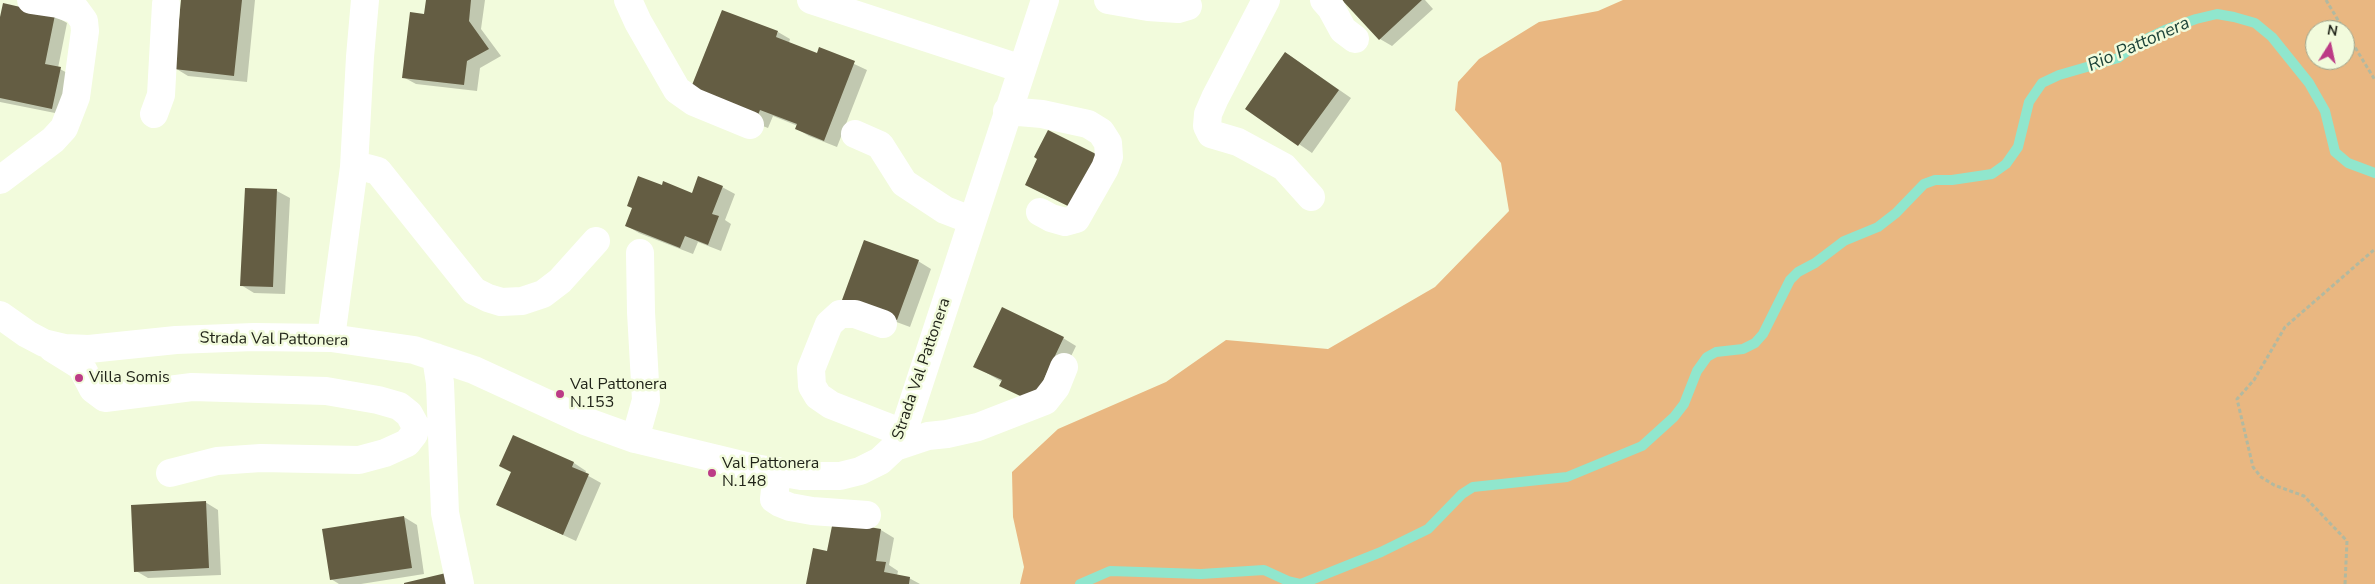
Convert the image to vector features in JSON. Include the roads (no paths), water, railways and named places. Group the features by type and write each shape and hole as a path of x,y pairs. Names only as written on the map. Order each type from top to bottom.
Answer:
{"street":[{"path":"0,180 53,140 64,128 76,97 85,31 84,22 76,10 58,4 31,0"},
{"path":"331,338 354,167 360,58 366,0"},
{"path":"628,0 638,22 677,90 694,102 750,124"},
{"path":"811,0 1022,69"},
{"name":"Strada Val Pattonera","path":"0,314 20,330 44,343 66,348 90,349 198,338 331,338 395,347 436,357 525,392 586,421 635,439 755,468 801,476 840,476 860,471 880,462 899,440 1045,0"},
{"path":"1108,0 1148,7 1178,9 1188,6"},
{"path":"1266,0 1215,98 1208,114 1207,126 1211,134 1238,142 1284,168 1311,197"},
{"path":"1324,0 1331,8 1343,30 1354,39"},
{"path":"154,114 161,95 166,4"},
{"path":"1007,111 1042,114 1088,124 1101,132 1108,143 1109,157 1076,219 1065,222 1040,212"},
{"path":"855,134 880,145 904,183 945,210 971,220"},
{"path":"354,167 378,171 474,291 488,298 502,302 522,301 543,294 560,281 596,242"},
{"path":"635,439 646,400 640,253"},
{"path":"883,324 855,314 840,314 829,324 811,369 812,386 818,396 831,405 899,440 947,434 978,427 1045,401 1056,387 1064,367"},
{"path":"44,343 81,366 93,388 105,398 192,387 326,391 378,400 399,406 409,414 415,424 414,434 407,443 385,453 359,460 261,458 217,460 170,474"},
{"path":"436,357 441,392 445,513 460,584"},
{"path":"777,471 774,499 780,503 812,511 867,515"}],"waterway":[{"name":"Rio Pattonera","path":"1080,584 1110,571 1201,574 1264,570 1288,581 1301,584 1381,552 1428,529 1462,494 1473,487 1567,477 1642,446 1674,417 1684,404 1697,371 1707,357 1716,352 1743,349 1755,343 1763,334 1790,280 1798,272 1815,263 1844,241 1878,227 1896,213 1924,184 1935,180 1952,180 1992,174 2006,164 2018,147 2029,102 2042,83 2059,75 2118,58 2140,42 2165,30 2196,19 2217,14 2234,17 2255,23 2272,37 2309,83 2325,111 2335,152 2348,163 2375,173"}],"place":[{"name":"Villa Somis","path":"79,378"},
{"name":"Val Pattonera N.153","path":"560,394"},
{"name":"Val Pattonera N.148","path":"712,473"}]}
